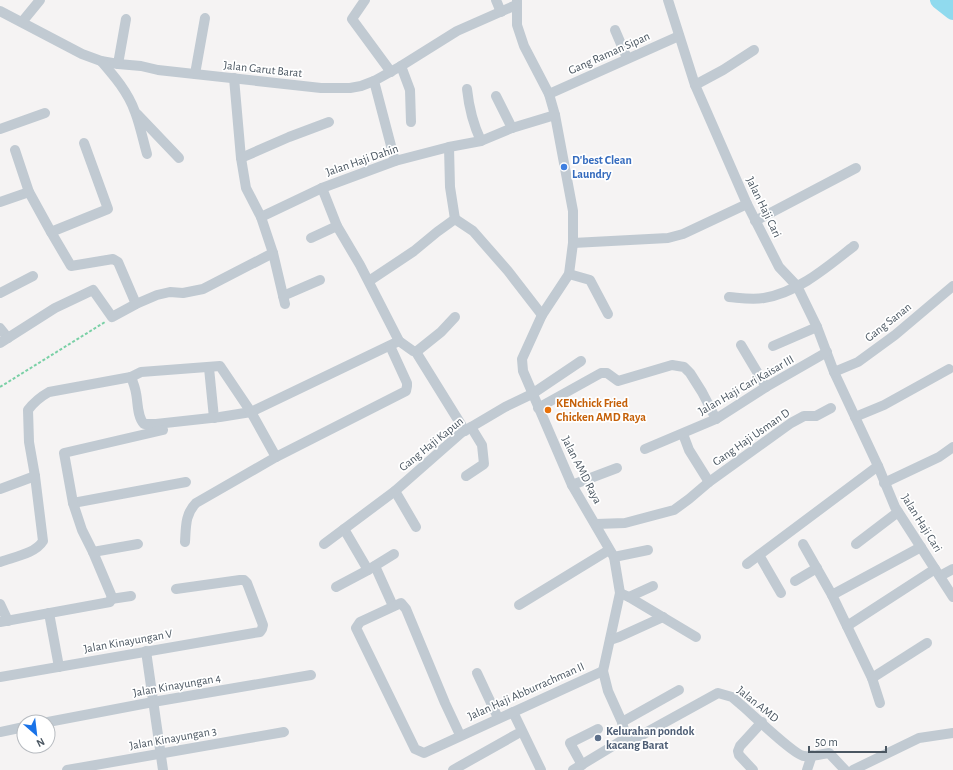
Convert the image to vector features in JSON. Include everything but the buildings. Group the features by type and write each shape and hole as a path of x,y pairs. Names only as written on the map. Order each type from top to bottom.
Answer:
{"street":[{"path":"22,22 40,0"},
{"path":"365,0 352,19 390,72"},
{"path":"496,0 501,12"},
{"name":"Jalan Haji Cari","path":"668,0 695,86 755,221 779,267 797,286 827,352 834,372 898,512 953,597"},
{"name":"Jalan Garut Barat","path":"0,11 82,54 101,61 195,74 321,88 350,88 362,86 374,81 457,31 501,12 516,2"},
{"name":"Jalan AMD Raya","path":"516,2 517,25 524,46 549,94 555,115 573,211 573,243 569,274 542,314 522,359 523,371 572,485 596,524 611,554 624,595 610,640 603,671 608,691 622,722 626,738"},
{"path":"195,74 205,18"},
{"path":"118,64 126,19"},
{"path":"615,30 627,58"},
{"name":"Gang Raman Sipan","path":"549,94 679,36"},
{"path":"695,86 754,50"},
{"path":"101,61 116,78 136,112 147,154"},
{"path":"401,66 410,90 411,122"},
{"path":"234,78 241,158 246,188 261,217 273,253 284,300 320,280"},
{"path":"374,81 395,161"},
{"path":"467,89 469,108 474,127 481,141"},
{"path":"496,96 512,128"},
{"path":"136,112 179,158"},
{"path":"0,128 45,113"},
{"name":"Jalan Haji Dahin","path":"261,217 322,188 395,161 449,147 481,141 512,128 555,115"},
{"path":"241,158 289,137 329,122"},
{"path":"51,232 108,208 84,143"},
{"path":"449,147 450,187 455,220 473,232 508,271 542,314"},
{"path":"16,150 29,192 71,266 113,259 118,262 136,304"},
{"path":"755,221 856,168"},
{"path":"185,542 186,520 191,508 196,503 276,456 406,391 408,386 395,343 369,281 337,226 322,188"},
{"path":"0,202 29,192"},
{"path":"573,243 668,238 683,234 747,204"},
{"path":"369,281 414,251 437,232 455,220"},
{"path":"311,238 337,226"},
{"path":"729,297 752,299 763,298 797,286 817,275 854,246"},
{"path":"0,328 4,341 55,308 93,290 112,317 157,295 170,292 203,289 273,253"},
{"path":"569,274 590,280 608,314"},
{"path":"0,293 33,276"},
{"name":"Gang Sanan","path":"834,372 858,362 895,335 953,286"},
{"path":"416,352 441,332 456,317"},
{"path":"773,346 816,327"},
{"path":"395,343 416,352 468,429 482,445 484,464 466,476"},
{"path":"131,377 136,391 139,414 141,421 144,424 214,418 250,412 395,343"},
{"path":"741,345 766,387"},
{"name":"Jalan Haji Cari Kaisar III","path":"645,449 716,419 766,387 827,352"},
{"name":"Gang Haji Kapun","path":"324,544 395,491 468,429 505,406 532,394 581,361"},
{"path":"0,562 28,552 41,545 43,541 29,442 28,410 34,402 50,392 131,377 141,372 209,368 218,365 250,412 276,456"},
{"path":"538,408 600,373 607,373 618,381 672,365 684,367 690,373 716,419"},
{"path":"209,368 214,418"},
{"path":"855,417 884,405 949,369"},
{"name":"Gang Haji Usman D","path":"596,524 625,523 674,510 708,482 797,419 804,416 816,416 831,408"},
{"path":"111,599 112,597 82,530 73,503 64,453 163,430"},
{"path":"683,434 689,450 708,482"},
{"path":"884,483 939,457 953,447"},
{"path":"747,564 878,466"},
{"path":"572,485 617,468"},
{"path":"0,488 35,476"},
{"path":"73,503 186,482"},
{"path":"395,491 416,527"},
{"path":"856,544 898,512"},
{"path":"344,529 371,568 393,606 401,603 406,608 445,703 460,735"},
{"path":"93,552 138,544"},
{"path":"803,544 832,595 872,678 880,703"},
{"path":"832,595 921,547"},
{"path":"519,605 611,554 648,550"},
{"path":"336,587 394,554"},
{"path":"758,555 781,593"},
{"path":"795,581 817,568"},
{"path":"847,626 938,573 953,569"},
{"name":"Jalan Kinayungan V","path":"0,677 260,632 262,629 263,625 247,583 244,580 176,589"},
{"path":"624,595 653,586"},
{"path":"624,595 696,638"},
{"path":"0,604 4,622 110,602 111,599 131,596"},
{"name":"Jalan Haji Abburrachman II","path":"393,606 360,622 356,628 415,749 424,753 460,735 603,671"},
{"path":"49,613 59,666"},
{"path":"610,640 663,617"},
{"path":"872,678 927,643"},
{"path":"146,652 162,770"},
{"path":"477,673 498,718"},
{"name":"Jalan Kinayungan 4","path":"56,720 311,675"},
{"path":"622,722 679,690"},
{"name":"Jalan AMD","path":"626,738 640,736 718,693 732,698 762,722 780,740 801,755 805,757 829,753 845,770"},
{"path":"513,712 541,770"},
{"path":"753,770 739,755 738,751 740,746 762,722"},
{"path":"0,732 16,729"},
{"path":"582,765 570,743 598,729"},
{"name":"Jalan Kinayungan 3","path":"67,770 284,732"},
{"path":"853,770 919,738 953,733"},
{"path":"453,770 517,734"},
{"path":"573,770 626,738"},
{"path":"807,770 812,756"}],"path":[{"path":"0,387 112,317"}],"waterway":[{"path":"939,0 953,11"}],"place":[{"name":"D'best Clean Laundry","path":"564,167"},
{"name":"KENchick Fried Chicken AMD Raya","path":"548,410"},
{"name":"Kelurahan pondok kacang Barat","path":"598,738"}]}
